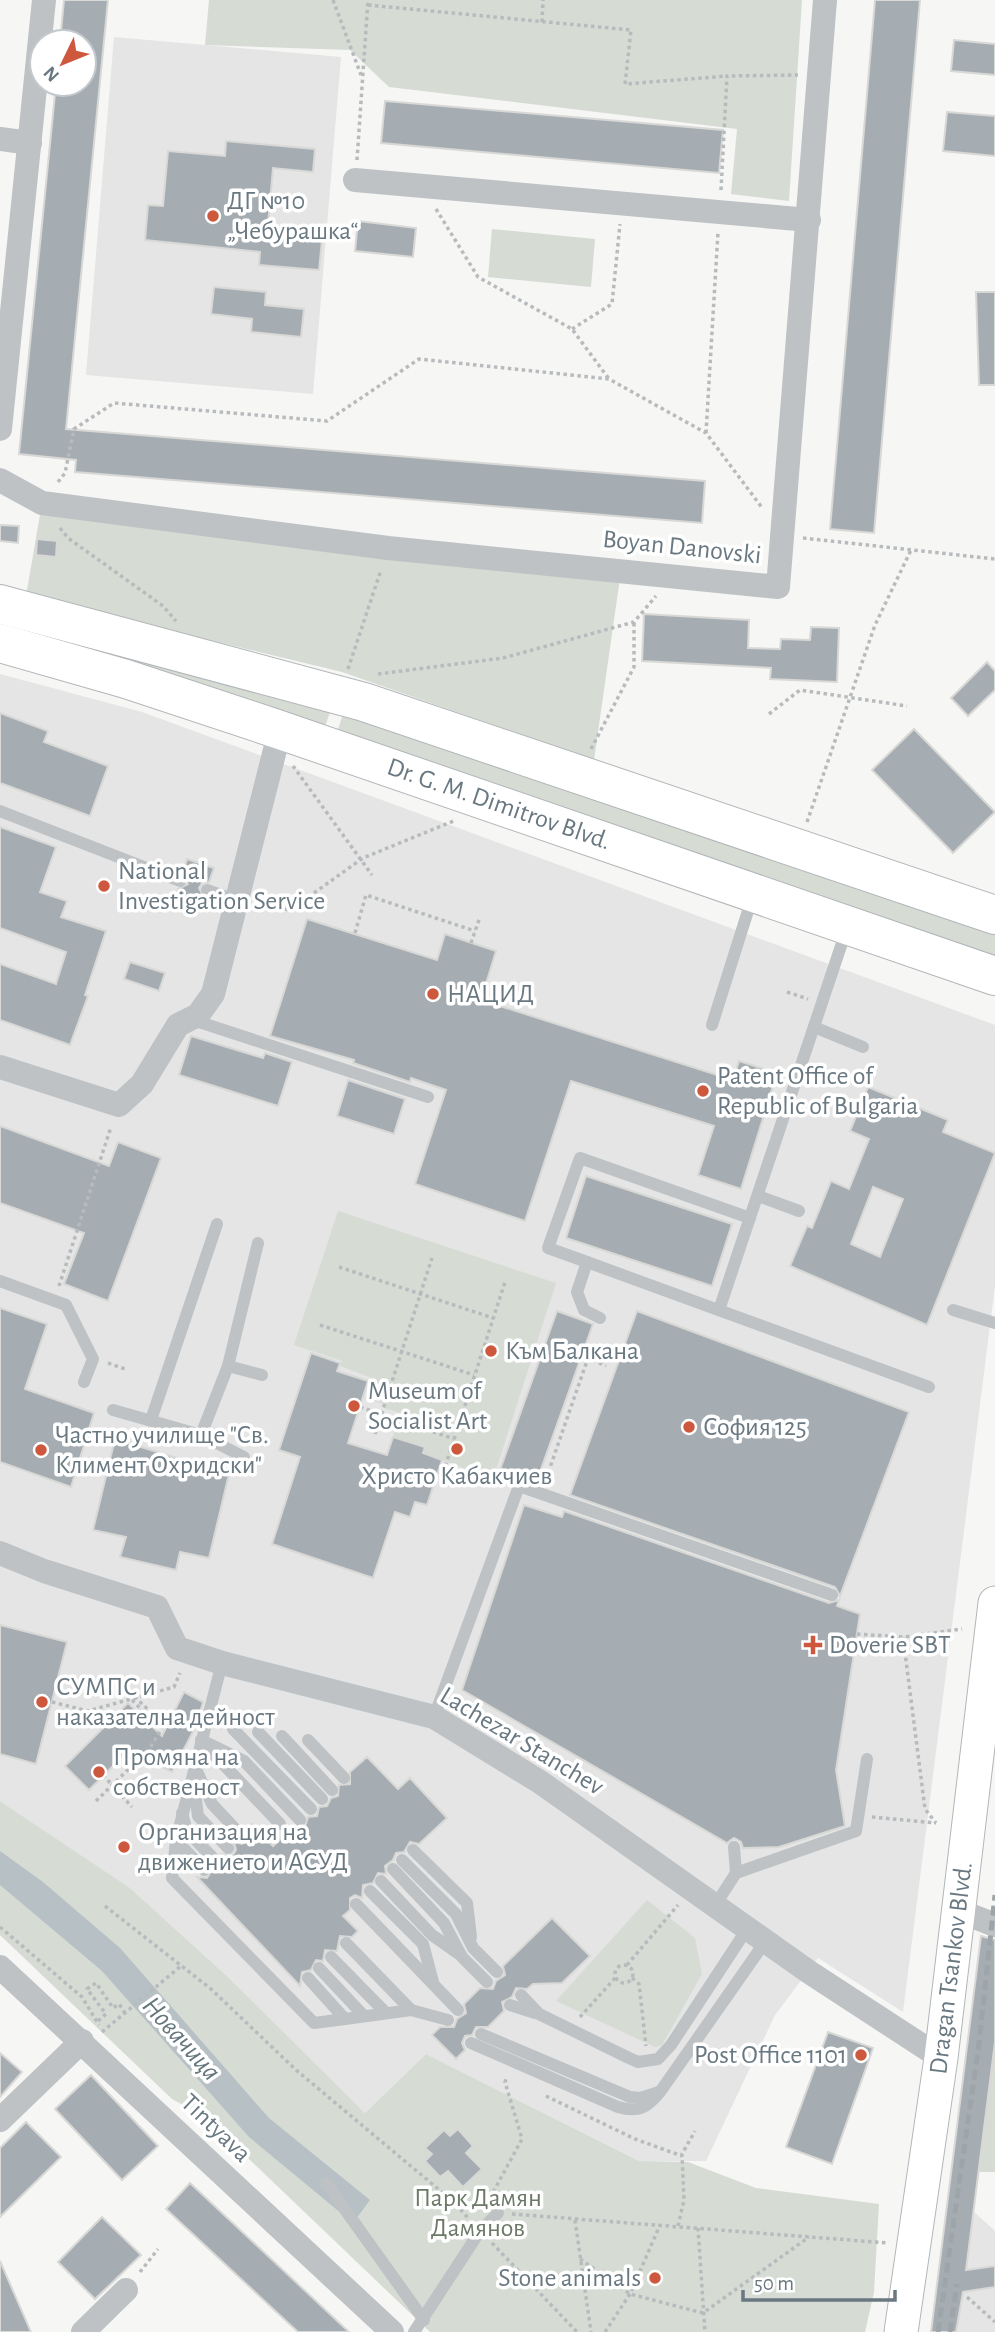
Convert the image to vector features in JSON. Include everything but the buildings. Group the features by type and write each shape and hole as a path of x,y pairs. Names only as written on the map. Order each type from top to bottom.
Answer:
{"main road":[{"name":"Dr. G. M. Dimitrov Blvd.","path":"0,604 364,702 995,915"},
{"name":"Dr. G. M. Dimitrov Blvd.","path":"0,643 126,678 278,737 754,891 995,976"},
{"name":"Dragan Tsankov Blvd.","path":"901,2332 942,2058 957,1910 995,1603"}],"street":[{"path":"0,429 44,0"},
{"name":"Boyan Danovski","path":"0,480 48,495 388,548 778,587 825,0"},
{"path":"0,139 30,143"},
{"path":"355,180 809,220"},
{"path":"0,1067 119,1105 142,1084 178,1025 198,1015 213,994 278,737"},
{"name":"Lachezar Stanchev","path":"0,1553 44,1571 157,1607 177,1647 222,1663 434,1717 558,1794 714,1907 756,1942 942,2058"},
{"path":"957,1910 995,1925"},
{"name":"Tintyava","path":"0,1967 392,2332"},
{"path":"0,2120 82,2041"},
{"path":"83,2332 127,2290"}],"lane":[{"path":"0,811 180,881"},
{"path":"207,890 237,901"},
{"path":"712,1025 754,891"},
{"path":"719,1310 849,924"},
{"path":"190,1019 428,1097"},
{"path":"814,1027 863,1047"},
{"path":"750,1217 580,1158 548,1248 929,1387"},
{"path":"758,1196 799,1211"},
{"path":"151,1420 217,1224"},
{"path":"201,1435 228,1366 258,1243"},
{"path":"587,1262 576,1292 584,1310 600,1318"},
{"path":"0,1281 66,1305 93,1359 84,1382"},
{"path":"953,1310 995,1323"},
{"path":"228,1366 262,1376"},
{"path":"113,1410 201,1435 244,1457"},
{"path":"434,1717 519,1486 832,1595"},
{"path":"222,1663 182,1813 172,1878 314,2023 411,2010 448,2020"},
{"path":"233,1728 311,1810"},
{"path":"258,1732 327,1794 282,1736"},
{"path":"201,1740 244,1761 300,1820"},
{"path":"201,1740 280,1824"},
{"path":"307,1740 344,1778"},
{"path":"736,1873 856,1831 867,1759"},
{"path":"195,1767 212,1804 241,1835"},
{"path":"195,1767 193,1797 198,1816 228,1848"},
{"path":"182,1813 187,1831 215,1860"},
{"path":"176,1840 204,1870"},
{"path":"714,1907 736,1873 734,1847"},
{"path":"413,1850 467,1903 473,1948"},
{"path":"462,1957 444,1923 397,1865 456,1914 473,1948 497,1972"},
{"path":"381,1881 432,1935 462,1957 487,1982"},
{"path":"370,1891 423,1944 435,1985"},
{"path":"356,1904 458,2010"},
{"path":"510,2005 539,2014 629,2058 648,2062 658,2059 671,2045 756,1942"},
{"path":"471,2043 626,2110 643,2109 660,2092 756,1942"},
{"path":"346,1943 411,2010"},
{"path":"331,1956 386,2013"},
{"path":"319,1968 364,2016"},
{"path":"308,1978 345,2019"},
{"path":"521,1996 539,2014"},
{"path":"481,2034 629,2097 640,2098 660,2092"},
{"path":"326,2183 424,2319"},
{"path":"414,2332 481,2231 498,2213"}],"path":[{"path":"333,0 362,77"},
{"path":"542,22 543,0"},
{"path":"355,180 368,3 631,30 625,84 727,76 820,74"},
{"path":"706,433 727,76"},
{"path":"417,185 434,205 478,277 572,329 609,379"},
{"path":"572,329 612,303 622,204"},
{"path":"177,622 163,606 68,538 48,495 65,472 74,429 114,403 327,421 419,359 609,379 706,433 782,536 995,559"},
{"path":"344,678 388,548"},
{"path":"807,822 874,625 911,550"},
{"path":"371,675 502,658 634,622 672,576"},
{"path":"585,760 634,667 634,622"},
{"path":"769,714 800,690 907,706"},
{"path":"278,737 372,874"},
{"path":"237,901 290,910 363,858 461,818"},
{"path":"355,933 366,895 475,931"},
{"path":"471,943 480,917"},
{"path":"66,1305 58,1288 119,1105"},
{"path":"375,1434 432,1258"},
{"path":"339,1267 494,1318"},
{"path":"447,1473 446,1464 505,1282"},
{"path":"320,1325 474,1375"},
{"path":"546,1479 588,1358 606,1366"},
{"path":"360,1407 454,1438"},
{"path":"857,1634 903,1637 962,1629"},
{"path":"888,1818 936,1823 925,1809 903,1637"},
{"path":"52,1702 88,1711 174,1687"},
{"path":"133,1698 142,1710 139,1713"},
{"path":"96,1801 150,1748 164,1725 133,1698"},
{"path":"103,1775 132,1807"},
{"path":"569,2029 615,1977 618,1967 626,1965 691,1891"},
{"path":"105,1906 211,1989 296,2070 449,2198 578,2332"},
{"path":"0,1927 82,1997 98,2021 100,2033 181,1966"},
{"path":"615,1977 625,1983 632,1978 633,1970 626,1965"},
{"path":"632,1978 639,1984 648,2062"},
{"path":"98,2021 106,2014 87,1989 96,1983 113,2008 119,2004 125,2013"},
{"path":"449,2198 484,2209 522,2139 505,2082 515,2063"},
{"path":"495,2071 519,2082"},
{"path":"542,2094 635,2139 682,2156"},
{"path":"678,2226 684,2200 682,2156 695,2131"},
{"path":"498,2213 898,2244"},
{"path":"574,2219 591,2332"},
{"path":"605,2332 630,2294 660,2225"},
{"path":"698,2228 705,2332"},
{"path":"704,2313 809,2237"},
{"path":"143,2269 158,2249"},
{"path":"580,2259 630,2294 704,2313"},
{"path":"967,2297 995,2322"}],"shaded area":[{"name":"ДГ №10 „Чебурашка“","path":"114,37 341,57 313,394 86,375"},
{"path":"0,674 142,712 995,1025 995,1286 903,2012 818,1958 775,2015 706,2161 639,2161 426,2054 365,2113 228,1977 130,1888 0,1801"},
{"path":"974,2212 995,2231 995,2332 956,2332"}],"green space":[{"path":"209,0 802,0 789,201 731,194 737,129 389,87 350,50 205,45"},
{"path":"492,229 595,239 591,287 488,277"},
{"path":"42,503 621,571 594,760 342,672 26,596"},
{"path":"0,622 332,707 321,737 0,631"},
{"path":"344,711 995,932 995,958 334,742"},
{"path":"338,1211 556,1283 493,1479 423,1453 425,1447 393,1437 400,1413 384,1408 385,1404 365,1399 372,1378 340,1366 342,1361 294,1345"},
{"name":"Парк Дамян Дамянов","path":"0,1801 130,1888 228,1977 365,2113 426,2054 639,2161 688,2162 756,2188 879,2204 874,2292 865,2332 430,2332 205,2117 172,2099 0,1935"},
{"path":"647,1900 695,1938 702,1974 662,2045 655,2047 556,2001"},
{"path":"995,2042 995,2172 979,2172"}],"water":[{"name":"Новачица","path":"0,1851 43,1882 120,1948 269,2118 370,2200 353,2223 249,2137 102,1971 0,1885"}],"railway":[{"path":"938,2332 979,2044 995,1895"},
{"path":"950,2332 957,2284"}],"place":[{"name":"ДГ №10 „Чебурашка“","path":"213,216"},
{"name":"National Investigation Service","path":"104,886"},
{"name":"НАЦИД","path":"433,994"},
{"name":"Patent Office of Republic of Bulgaria","path":"703,1091"},
{"name":"Към Балкана","path":"491,1351"},
{"name":"Museum of Socialist Art","path":"354,1406"},
{"name":"София 125","path":"689,1427"},
{"name":"Христо Кабакчиев","path":"457,1449"},
{"name":"Частно училище \"Св. Климент Охридски\"","path":"41,1450"},
{"name":"Doverie SBT","path":"813,1645"},
{"name":"СУМПС и наказателна дейност","path":"42,1702"},
{"name":"Промяна на собственост","path":"99,1772"},
{"name":"Организация на движението и АСУД","path":"124,1847"},
{"name":"Post Office 1101","path":"861,2055"},
{"name":"Stone animals","path":"655,2278"}]}
